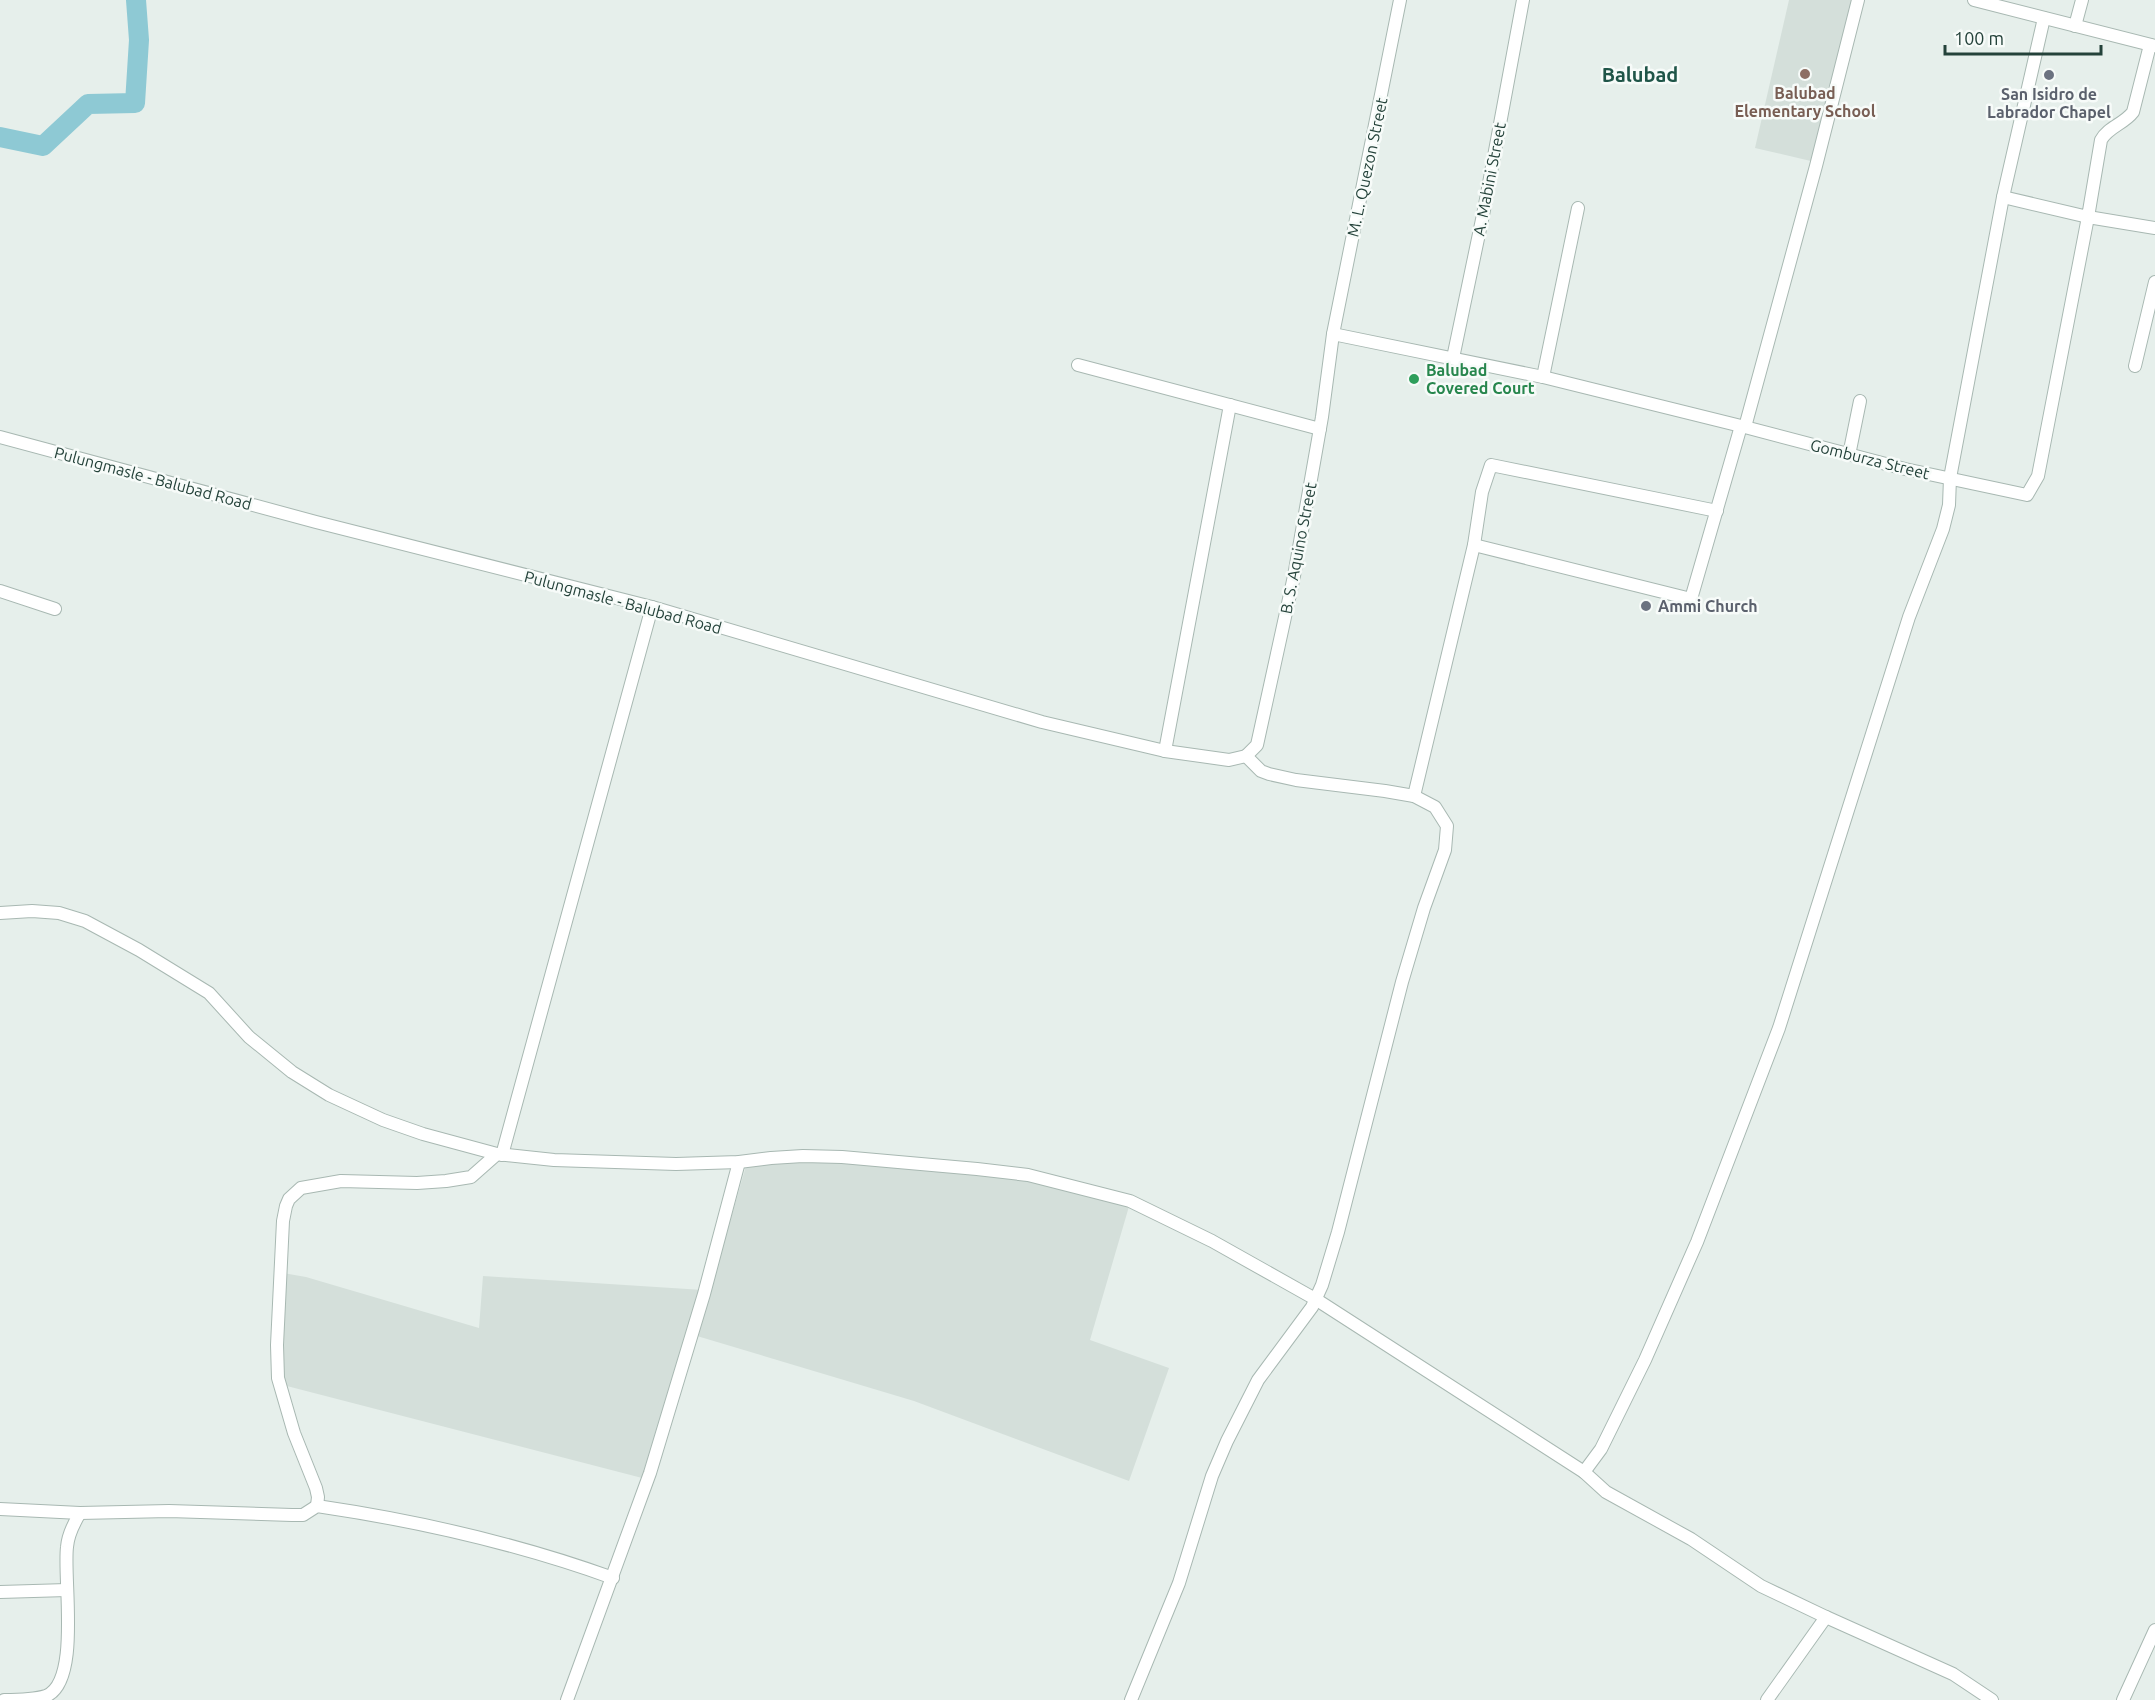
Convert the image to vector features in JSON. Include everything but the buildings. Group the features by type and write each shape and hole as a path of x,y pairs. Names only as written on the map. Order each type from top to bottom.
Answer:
{"street":[{"name":"M. L. Quezon Street","path":"1334,334 1400,0"},
{"name":"A. Mabini Street","path":"1453,358 1484,210 1523,0"},
{"path":"1474,545 1691,599 1743,426 1816,166 1858,0"},
{"path":"1584,1473 1601,1449 1645,1360 1701,1232 1779,1028 1909,617 1943,529 1949,505 1950,478 2027,495 2038,476 2101,140 2106,132 2126,120 2133,112 2153,45 1974,0"},
{"path":"2075,26 2082,0"},
{"name":"Gomburza Street","path":"1334,334 1543,377 1905,469 1950,478 2004,197 2044,18"},
{"path":"2004,197 2088,217 2155,228"},
{"path":"1543,377 1578,208"},
{"path":"2135,366 2155,282"},
{"name":"B. S. Aquino Street","path":"1246,756 1257,745 1294,576 1334,334"},
{"path":"1078,365 1320,429"},
{"path":"1849,455 1860,401"},
{"path":"1165,751 1230,405"},
{"name":"Pulungmasle - Balubad Road","path":"0,437 316,522 652,607 1042,722 1165,751 1229,760 1246,756"},
{"path":"1414,796 1474,545 1482,492 1491,465 1717,511"},
{"path":"0,591 55,609"},
{"path":"317,1506 316,1488 294,1432 278,1378 277,1345 283,1221 289,1199 301,1188 341,1180 434,1183 471,1177 499,1155 652,607"},
{"path":"1131,1700 1179,1583 1212,1476 1227,1441 1258,1380 1317,1300 1338,1232 1402,982 1424,908 1445,850 1447,826 1436,807 1414,796 1385,790 1296,780 1269,774 1261,771 1246,756"},
{"path":"0,913 32,911 59,913 85,921 139,950 210,993 249,1037 292,1072 329,1095 383,1120 423,1134 499,1155 554,1160 676,1164 739,1162 803,1156 842,1157 988,1170 1028,1176 1130,1201 1212,1241 1317,1300 1584,1473 1606,1492 1691,1539 1761,1586 1953,1674 1992,1700"},
{"path":"567,1700 650,1473 704,1294 739,1162"},
{"path":"0,1509 80,1513 169,1511 303,1515 317,1506 423,1523 562,1559 613,1578"},
{"path":"4,1700 45,1696 60,1683 65,1667 68,1639 67,1546 73,1524 80,1513"},
{"path":"0,1592 67,1590"},
{"path":"1767,1700 1826,1617"},
{"path":"2123,1700 2155,1630"}],"shaded area":[{"name":"Balubad Elementary School","path":"1789,0 1856,0 1815,162 1755,148"},
{"path":"748,1159 843,1162 1029,1176 1130,1203 1090,1340 1169,1368 1129,1481 914,1401 697,1336"},
{"path":"283,1273 306,1277 479,1328 483,1276 703,1290 646,1479 283,1385 280,1326"}],"waterway":[{"path":"0,137 43,146 88,104 135,103 139,40 136,0"}],"place":[{"name":"Balubad Elementary School","path":"1805,74"},
{"name":"San Isidro de Labrador Chapel","path":"2049,75"},
{"name":"Balubad Covered Court","path":"1414,379"},
{"name":"Ammi Church","path":"1646,606"}],"district":[{"name":"Balubad","path":"1640,74"}]}
